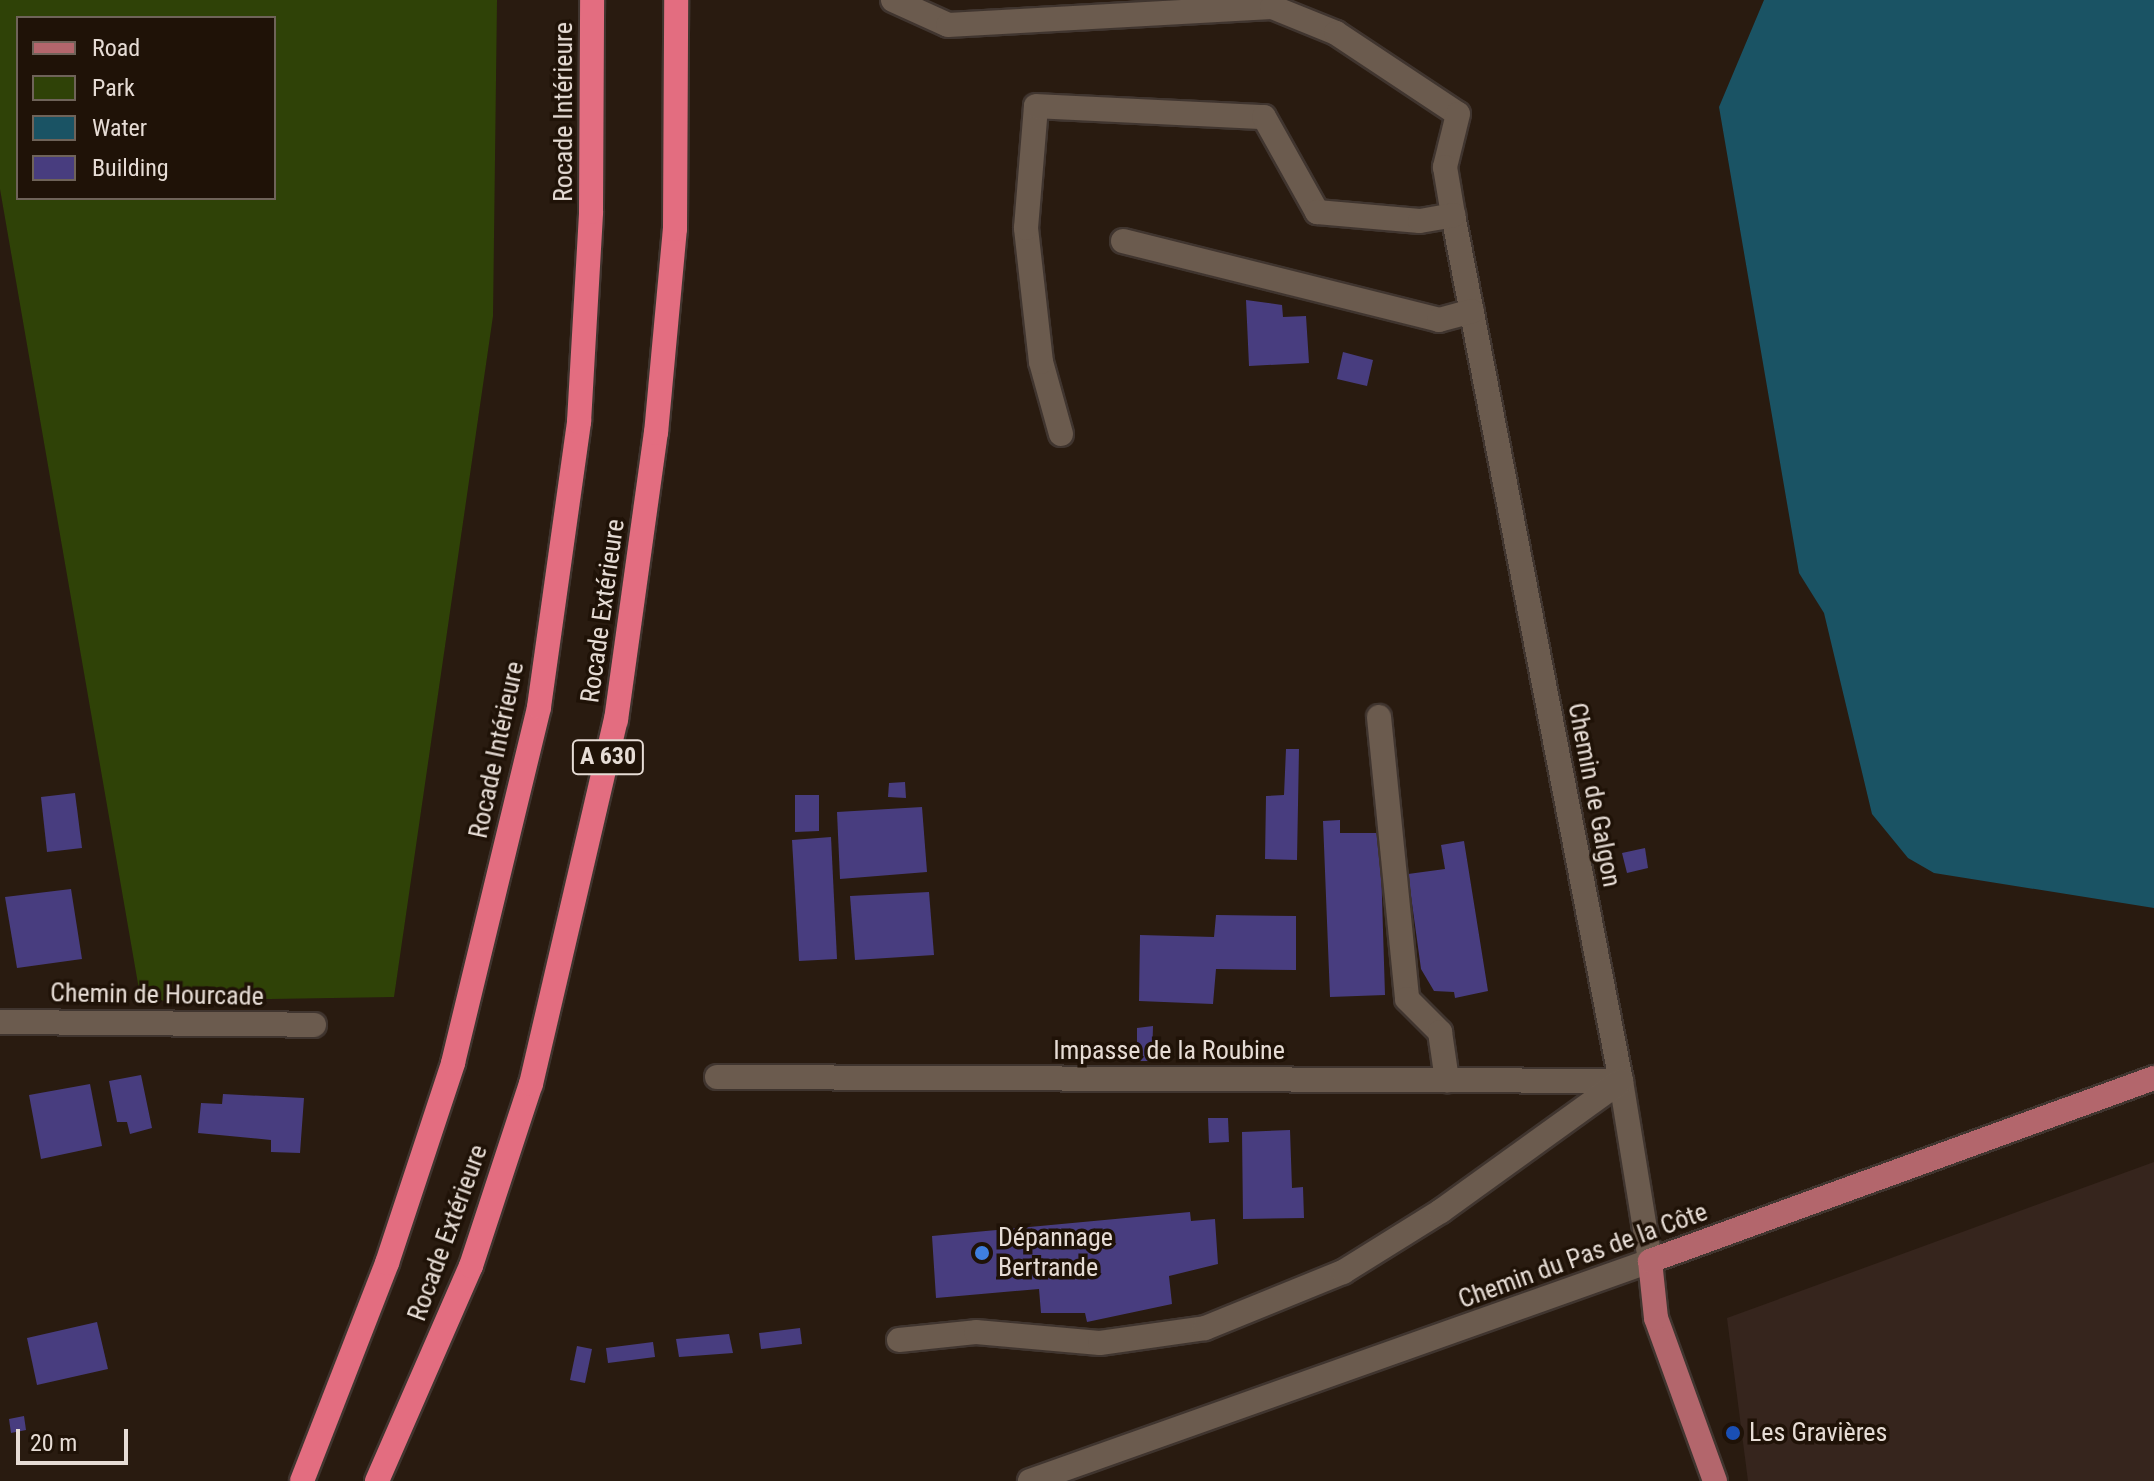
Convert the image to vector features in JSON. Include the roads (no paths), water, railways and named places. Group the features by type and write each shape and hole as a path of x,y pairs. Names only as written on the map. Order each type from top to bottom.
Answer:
{"highway":[{"name":"Rocade Intérieure","path":"302,1481 387,1263 453,1063 539,707 579,422 591,212 592,0"},
{"name":"Rocade Extérieure","path":"377,1481 471,1266 531,1084 616,720 656,433 675,229 676,0"}],"main road":[{"name":"Chemin du Pas de la Côte","path":"1650,1261 2154,1078"},
{"name":"Chemin de Galgon","path":"1650,1261 1656,1318 1715,1481"}],"street":[{"name":"Chemin de Galgon","path":"893,0 948,25 1272,7 1336,33 1458,114 1445,167 1453,215 1621,1081 1650,1261"},
{"path":"1061,434 1041,362 1026,228 1036,106 1264,117 1317,212 1420,221 1453,215"},
{"path":"1123,241 1439,320 1472,311"},
{"path":"1379,717 1407,999 1440,1032 1447,1080"},
{"name":"Chemin de Hourcade","path":"0,1022 314,1025"},
{"name":"Impasse de la Roubine","path":"717,1077 1621,1081"},
{"path":"899,1340 976,1332 1100,1343 1205,1328 1343,1272 1441,1211 1621,1081"},
{"name":"Chemin du Pas de la Côte","path":"1030,1481 1650,1261"}],"water":[{"path":"1764,0 2154,0 2154,908 1934,873 1908,858 1872,814 1824,613 1799,573 1719,107"}],"place":[{"name":"Dépannage Bertrande","path":"982,1253"},
{"name":"Les Gravières","path":"1733,1433"}]}
